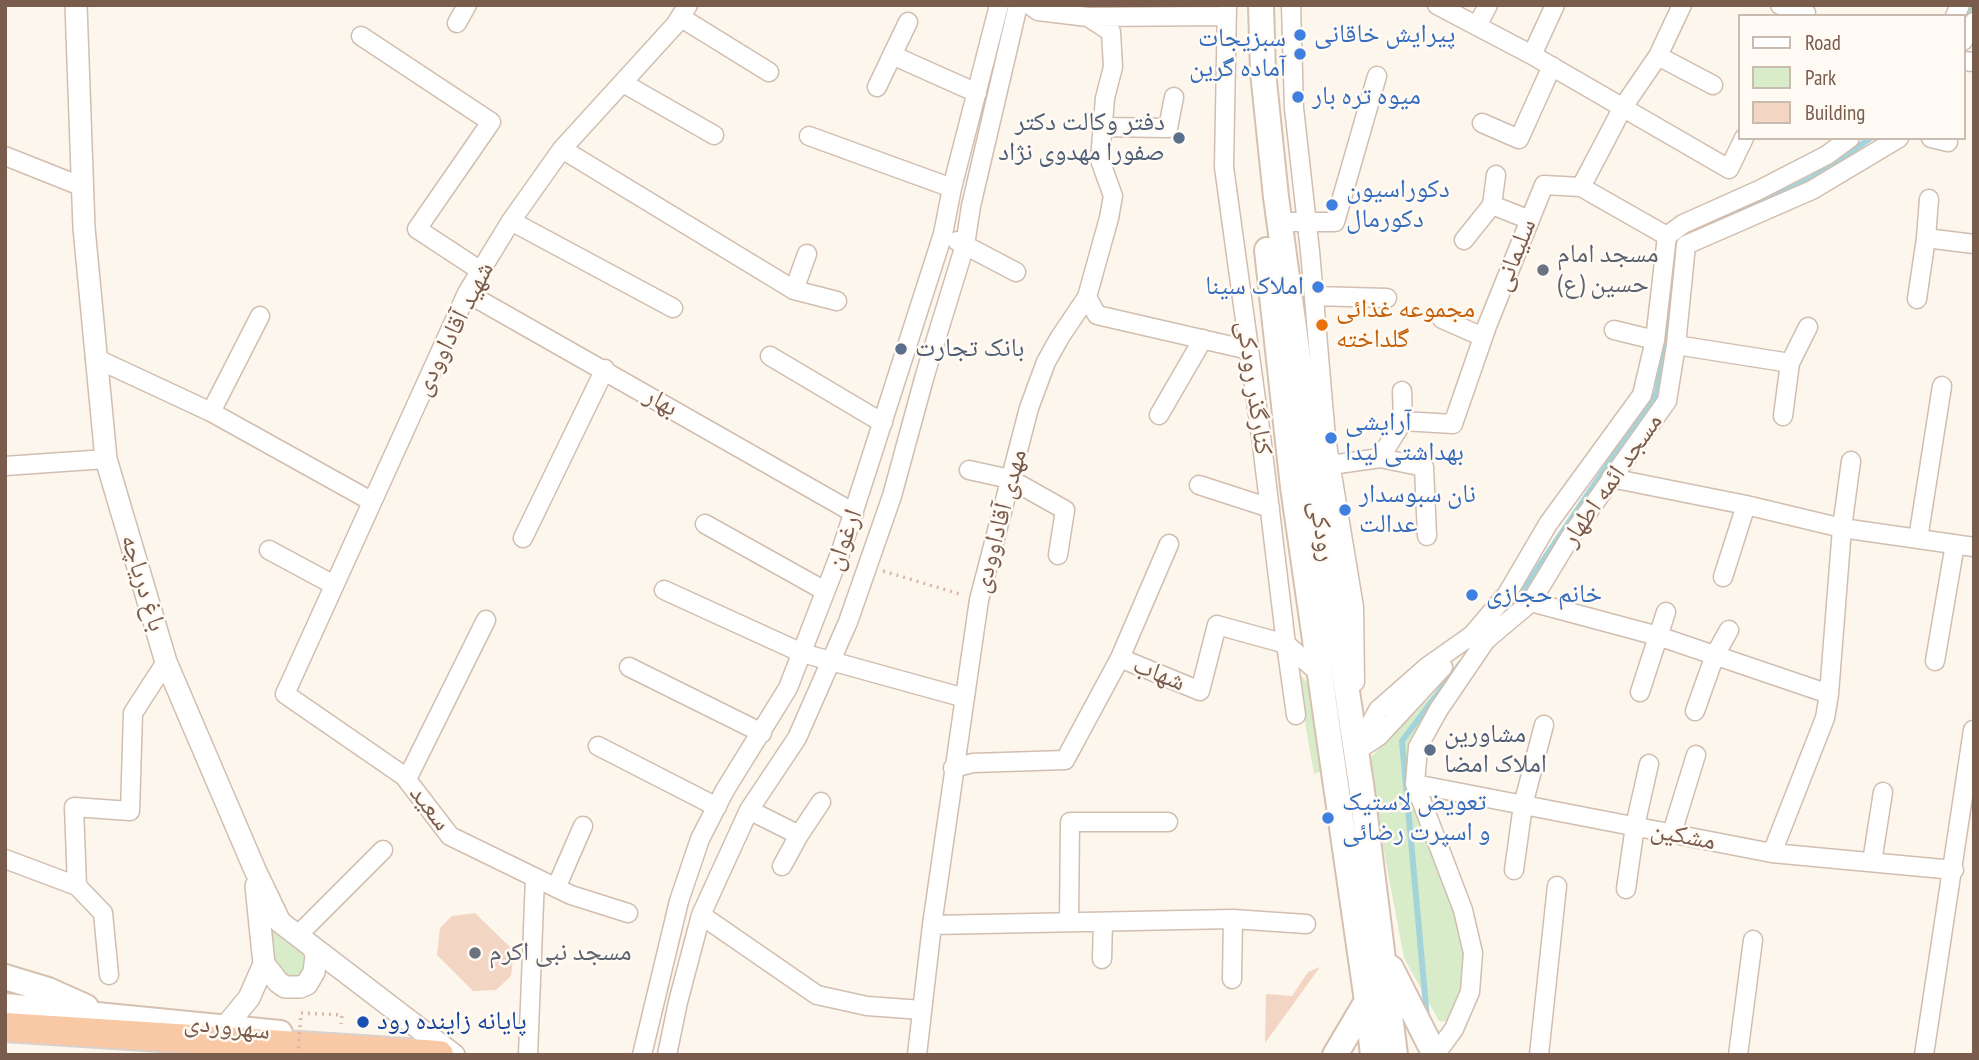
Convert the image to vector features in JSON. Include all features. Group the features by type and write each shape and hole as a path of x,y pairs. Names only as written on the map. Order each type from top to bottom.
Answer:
{"highway":[{"path":"5,1027 439,1055"}],"main road":[{"name":"رودکی","path":"1261,5 1263,72 1344,755 1373,1055"},
{"name":"رودکی","path":"1234,9 1250,95 1293,487 1319,673 1344,755 1383,954 1395,1055"},
{"path":"1383,954 1435,1055"},
{"path":"5,977 48,990 106,1015"},
{"path":"1335,1055 1367,1001"},
{"name":"سهروردی","path":"5,1006 226,1026 447,1055"}],"street":[{"name":"باغ دریاچه","path":"76,5 83,187 95,358 106,459 166,663 280,922 454,1055"},
{"path":"457,23 467,5"},
{"name":"ارغوان","path":"642,1055 679,901 701,838 725,790 788,688 854,513 943,234 952,188 999,5"},
{"name":"ارغوان","path":"667,1055 701,915 748,810 797,738 848,622 892,496 925,374 965,245 1018,5"},
{"path":"1030,5 1038,12 1088,18 1234,9"},
{"path":"1291,5 1294,108 1326,438 1354,607 1344,755"},
{"path":"1437,5 1552,66 1728,169 1743,140"},
{"path":"1477,26 1488,5"},
{"path":"1532,55 1555,5"},
{"path":"1581,187 1623,107 1658,56 1682,5"},
{"path":"1780,5 1807,11"},
{"name":"کنارگذر رودکی","path":"1234,9 1224,167 1296,715"},
{"path":"684,11 769,72"},
{"name":"شهید آقاداوودی","path":"285,694 467,293 510,222 562,149 684,11"},
{"name":"مهدی آقاداوودی","path":"916,1055 953,768 979,600 1029,408 1046,362 1087,298 1113,196 1100,160 1105,98 1113,67 1111,32 1088,18"},
{"path":"877,87 908,22"},
{"path":"1965,38 1974,22"},
{"path":"361,36 491,122 417,229 481,271"},
{"path":"892,55 977,93"},
{"path":"1658,56 1713,85"},
{"path":"1482,123 1519,139 1552,66"},
{"path":"1279,222 1335,222 1377,76"},
{"path":"623,83 714,135"},
{"path":"1103,127 1168,128 1174,97"},
{"path":"809,136 952,188"},
{"path":"1667,236 1683,224 1759,190 1827,155 1847,140"},
{"name":"مسجد ائمه اطهار","path":"1344,755 1378,710 1428,666 1479,637 1531,602 1571,536 1667,401 1676,345 1686,245 1812,190 1896,140"},
{"path":"562,149 794,290 837,301"},
{"path":"5,156 83,187"},
{"path":"960,156 981,163"},
{"path":"1464,240 1492,205 1496,175"},
{"name":"سلیمانی","path":"1403,421 1453,424 1483,337 1544,185 1581,187 1667,236"},
{"path":"1917,299 1929,199"},
{"path":"1492,205 1530,220"},
{"path":"510,222 673,308"},
{"path":"943,234 1016,272"},
{"name":"مسجد ائمه اطهار","path":"1435,1055 1454,1029 1470,992 1473,953 1463,910 1415,784 1418,747 1479,637 1548,524 1642,395 1655,340 1667,236"},
{"path":"1926,239 1974,244"},
{"path":"794,290 807,254"},
{"name":"بهار","path":"467,293 605,369 854,513"},
{"path":"1314,296 1387,298"},
{"path":"1087,298 1097,315 1249,350"},
{"path":"211,412 260,316"},
{"path":"1442,318 1483,337"},
{"path":"1783,415 1790,363 1808,327"},
{"path":"1614,330 1655,340"},
{"path":"1159,415 1203,339"},
{"path":"1676,345 1790,363"},
{"path":"770,356 883,423"},
{"path":"95,358 211,412 371,501"},
{"path":"523,538 605,369"},
{"path":"1918,539 1942,386"},
{"path":"1380,458 1403,421 1402,391"},
{"path":"1331,465 1380,458 1424,467 1427,536"},
{"path":"5,466 106,459"},
{"path":"1772,853 1825,718 1842,528 1851,461"},
{"path":"969,470 1010,479 1065,510 1058,555"},
{"path":"1611,478 1746,505 1842,528 1974,547"},
{"path":"1199,485 1270,508"},
{"path":"1723,577 1746,505"},
{"path":"705,524 825,592"},
{"path":"1120,658 1170,544"},
{"path":"1935,661 1955,544"},
{"path":"269,550 334,585"},
{"path":"664,590 802,653 965,698"},
{"path":"1531,602 1658,636 1829,694"},
{"path":"1640,692 1667,612"},
{"path":"407,779 486,620"},
{"name":"شهاب","path":"953,768 973,763 1065,760 1120,658 1200,691 1217,625 1286,644"},
{"path":"1695,710 1715,655 1729,630"},
{"path":"1286,644 1319,673"},
{"path":"77,886 74,807 130,811 133,713 166,663"},
{"path":"629,667 762,733"},
{"name":"سعید","path":"285,694 407,779 450,836 556,888 628,914"},
{"path":"1514,870 1523,805 1544,725"},
{"path":"1924,1055 1973,730"},
{"path":"598,746 717,807"},
{"path":"1672,834 1696,755"},
{"path":"1626,889 1635,826 1649,764"},
{"name":"مشکین","path":"1415,784 1772,853 1954,870"},
{"path":"1872,862 1883,792"},
{"path":"782,866 821,802"},
{"path":"748,810 799,835"},
{"path":"1069,922 1070,822 1168,822"},
{"path":"556,888 583,826"},
{"path":"264,964 278,982 292,988 307,984 314,972 316,956 306,942 383,849"},
{"path":"5,859 77,886 103,913 109,975"},
{"path":"226,1026 249,998 264,964 255,870"},
{"path":"528,1055 535,878"},
{"path":"1539,1055 1558,886"},
{"path":"701,915 817,995 867,1006 922,1010"},
{"path":"932,925 1233,919 1306,924"},
{"path":"1232,979 1233,919"},
{"path":"1102,959 1103,922"},
{"path":"1738,1055 1752,940"}],"path":[{"path":"867,566 979,600"},
{"path":"298,1055 301,1013 342,1015"}],"green space":[{"path":"1465,662 1415,745 1465,933 1468,990 1454,1022 1439,1021 1404,958 1367,761"},
{"path":"1296,670 1315,691 1329,768 1314,774"},
{"path":"269,924 303,951 306,969 301,974 284,977 275,963"}],"building":[{"name":"مسجد نبی اکرم","path":"475,913 514,951 511,976 496,990 473,991 437,955 440,928 452,916"},
{"path":"1320,967 1265,1043 1266,994 1292,996 1308,972"}],"waterway":[{"path":"1965,17 1972,5"},
{"path":"1739,213 1810,179 1868,140"},
{"path":"1502,612 1519,596 1657,392 1677,242 1685,238"},
{"path":"1427,1018 1402,741 1460,664"}],"place":[{"name":"پیرایش خاقانی","path":"1300,35"},
{"name":"سبزیجات آماده گرین","path":"1300,54"},
{"name":"میوه تره بار","path":"1298,97"},
{"name":"دفتر وکالت دکتر صفورا مهدوی نژاد","path":"1179,138"},
{"name":"دکوراسیون دکورمال","path":"1332,205"},
{"name":"مسجد امام حسین (ع)","path":"1543,270"},
{"name":"املاک سینا","path":"1318,287"},
{"name":"مجموعه غذائی گلداخته","path":"1322,325"},
{"name":"بانک تجارت","path":"901,349"},
{"name":"آرایشی بهداشتی لیدا","path":"1331,438"},
{"name":"نان سبوسدار عدالت","path":"1345,510"},
{"name":"خانم حجازی","path":"1472,595"},
{"name":"مشاورین املاک امضا","path":"1430,750"},
{"name":"تعویض لاستیک و اسپرت رضائی","path":"1328,818"},
{"name":"مسجد نبی اکرم","path":"475,953"},
{"name":"پایانه زاینده رود","path":"363,1022"}]}
